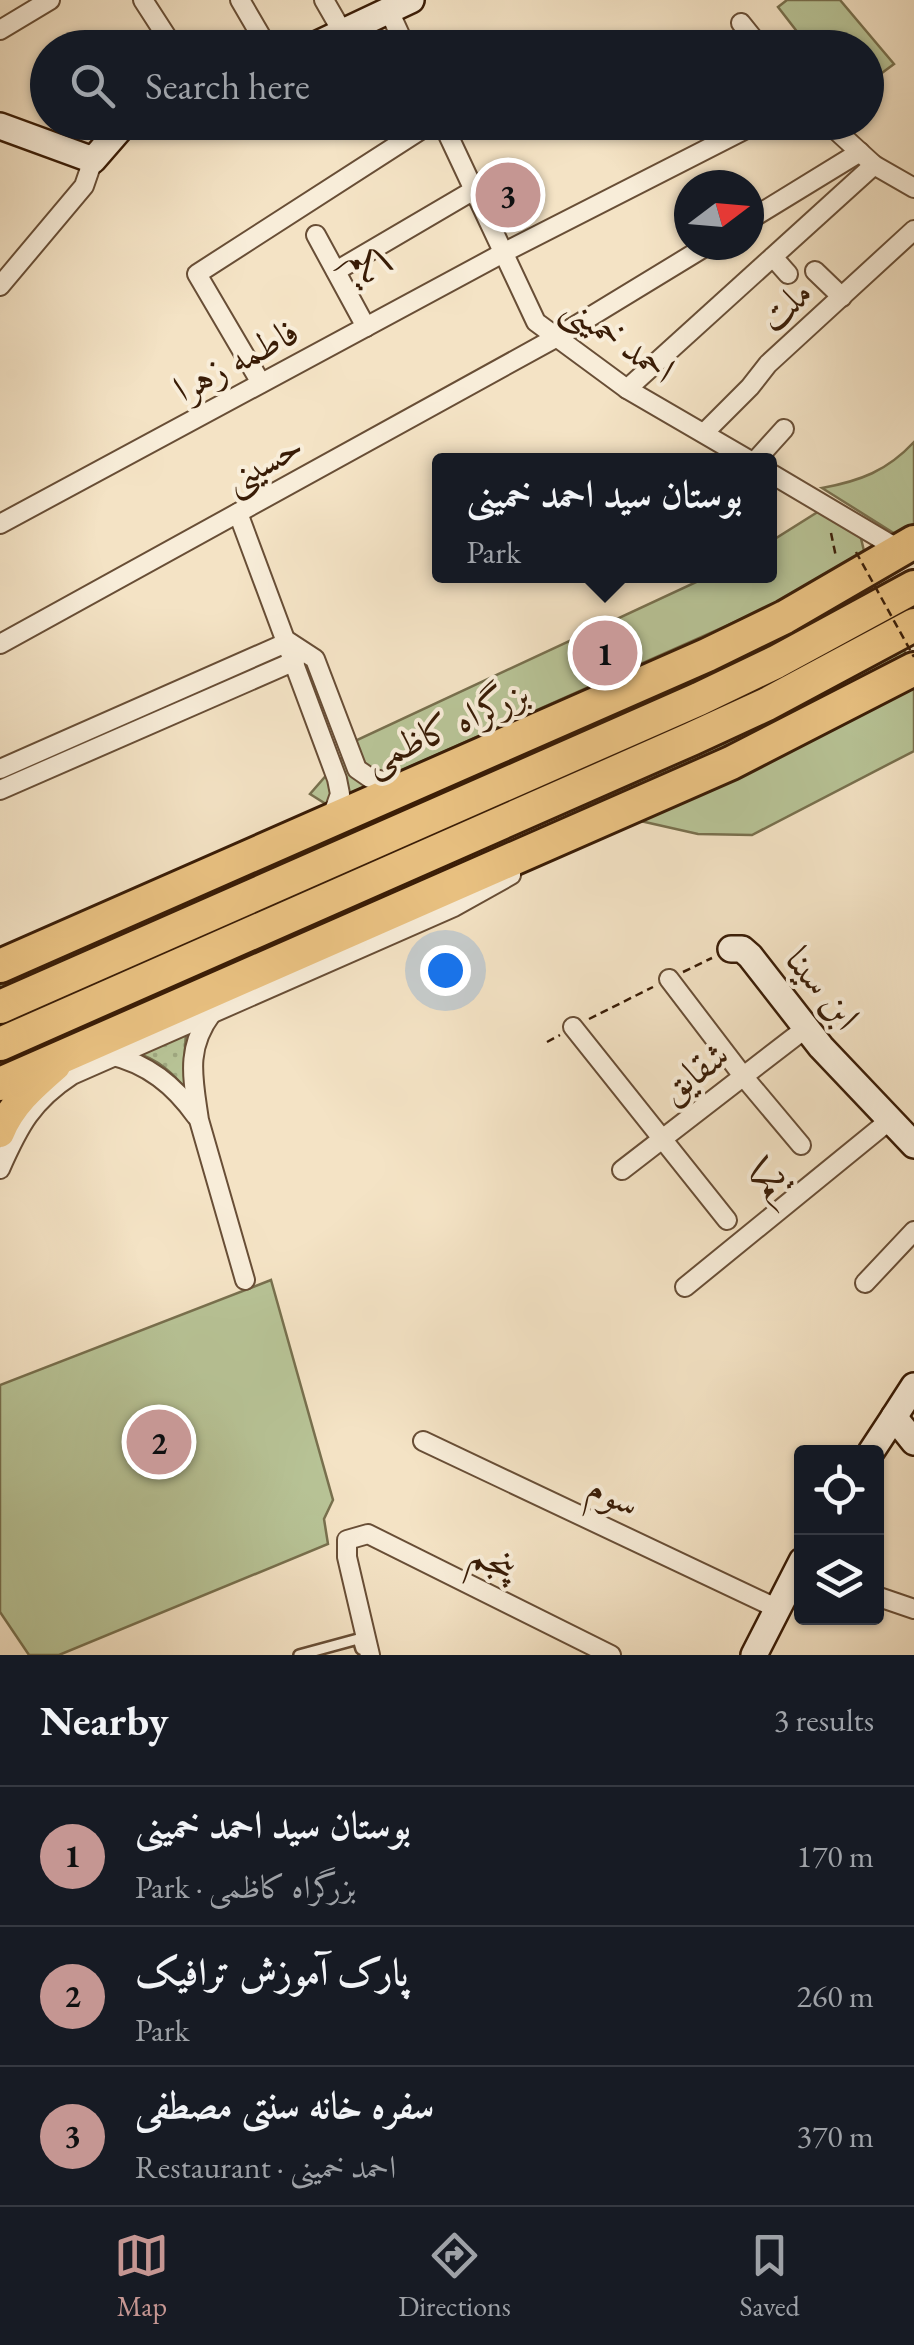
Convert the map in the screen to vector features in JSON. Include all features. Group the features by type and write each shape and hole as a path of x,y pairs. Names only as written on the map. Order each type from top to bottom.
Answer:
{"highway":[{"name":"بزرگراه کاظمی","path":"0,966 738,640 907,546"},
{"name":"بزرگراه کاظمی","path":"0,1007 699,699 914,587"},
{"path":"0,1044 767,704 914,625"},
{"path":"0,1084 731,763 914,669"},
{"path":"333,936 442,870 550,817 611,774"}],"main road":[{"path":"0,1133 10,1112 28,1090 73,1051"}],"street":[{"path":"0,30 50,0"},
{"path":"143,0 162,30"},
{"path":"240,0 258,30"},
{"path":"324,0 341,30"},
{"path":"349,30 401,6"},
{"path":"741,23 747,30"},
{"path":"0,126 30,137"},
{"path":"38,140 93,160"},
{"path":"0,286 84,186 93,160 110,140"},
{"path":"262,383 197,274 405,140"},
{"name":"احمد خمینی","path":"450,140 536,322 627,389 740,453"},
{"name":"فاطمه زهرا","path":"0,524 503,253 725,140"},
{"path":"846,140 867,159 914,188"},
{"path":"764,212 867,159"},
{"path":"627,389 773,257 867,159"},
{"path":"336,271 474,190"},
{"name":"ملت","path":"704,434 768,364 914,230"},
{"name":"یکم","path":"316,235 366,327"},
{"path":"773,257 788,274"},
{"name":"حسینی","path":"0,644 556,337 683,260"},
{"path":"815,271 842,297"},
{"path":"760,453 784,429"},
{"path":"777,477 907,546"},
{"path":"238,513 337,779 340,794 330,820"},
{"path":"0,769 288,642"},
{"path":"288,642 315,659 358,770 370,778 410,786"},
{"path":"0,790 296,661"},
{"path":"0,1169 25,1116 46,1092 110,1056 454,907 631,807"},
{"name":"ابن سینا","path":"731,949 742,949 750,956 806,1028 914,1145"},
{"name":"یکم","path":"669,979 801,1145"},
{"path":"212,1012 194,1044 194,1079 199,1120 244,1280"},
{"path":"573,1027 727,1220"},
{"name":"شقایق","path":"622,1170 806,1028"},
{"path":"110,1056 132,1060 170,1084 199,1120"},
{"name":"یکم","path":"685,1288 890,1120"},
{"path":"864,1283 914,1232"},
{"path":"876,1445 914,1386"},
{"path":"894,1417 914,1442"},
{"name":"سوم","path":"422,1441 778,1609"},
{"name":"پنجم","path":"366,1655 347,1540 368,1534 611,1655"},
{"path":"754,1655 794,1578"},
{"path":"884,1599 914,1609"}],"lane":[{"path":"299,1655 358,1638 366,1655"}],"path":[{"path":"830,532 837,561"},
{"path":"856,552 914,657"},
{"name":"ابن سینا","path":"547,1042 731,949"}],"green space":[{"path":"787,0 840,0 865,30 796,30 778,7"},
{"path":"884,52 894,64 884,71"},
{"path":"914,442 914,529 900,537 822,488 872,473"},
{"path":"824,508 859,530 864,551 855,564 809,589 326,804 310,794 357,740 694,583 777,583 777,538"},
{"path":"866,581 874,594 799,637 0,993 0,975"},
{"path":"901,645 909,660 832,702 506,846 720,741"},
{"path":"914,678 914,751 752,835 698,834 636,820"},
{"path":"186,1033 184,1065 190,1096 165,1068 131,1051"},
{"path":"271,1280 333,1500 324,1519 328,1544 59,1655 29,1655 0,1612 0,1385"}],"place":[{"name":"سفره خانه سنتی مصطفی","path":"508,195"},
{"name":"بوستان سید احمد خمینی","path":"605,653"},
{"name":"پارک آموزش ترافیک","path":"159,1442"}]}
